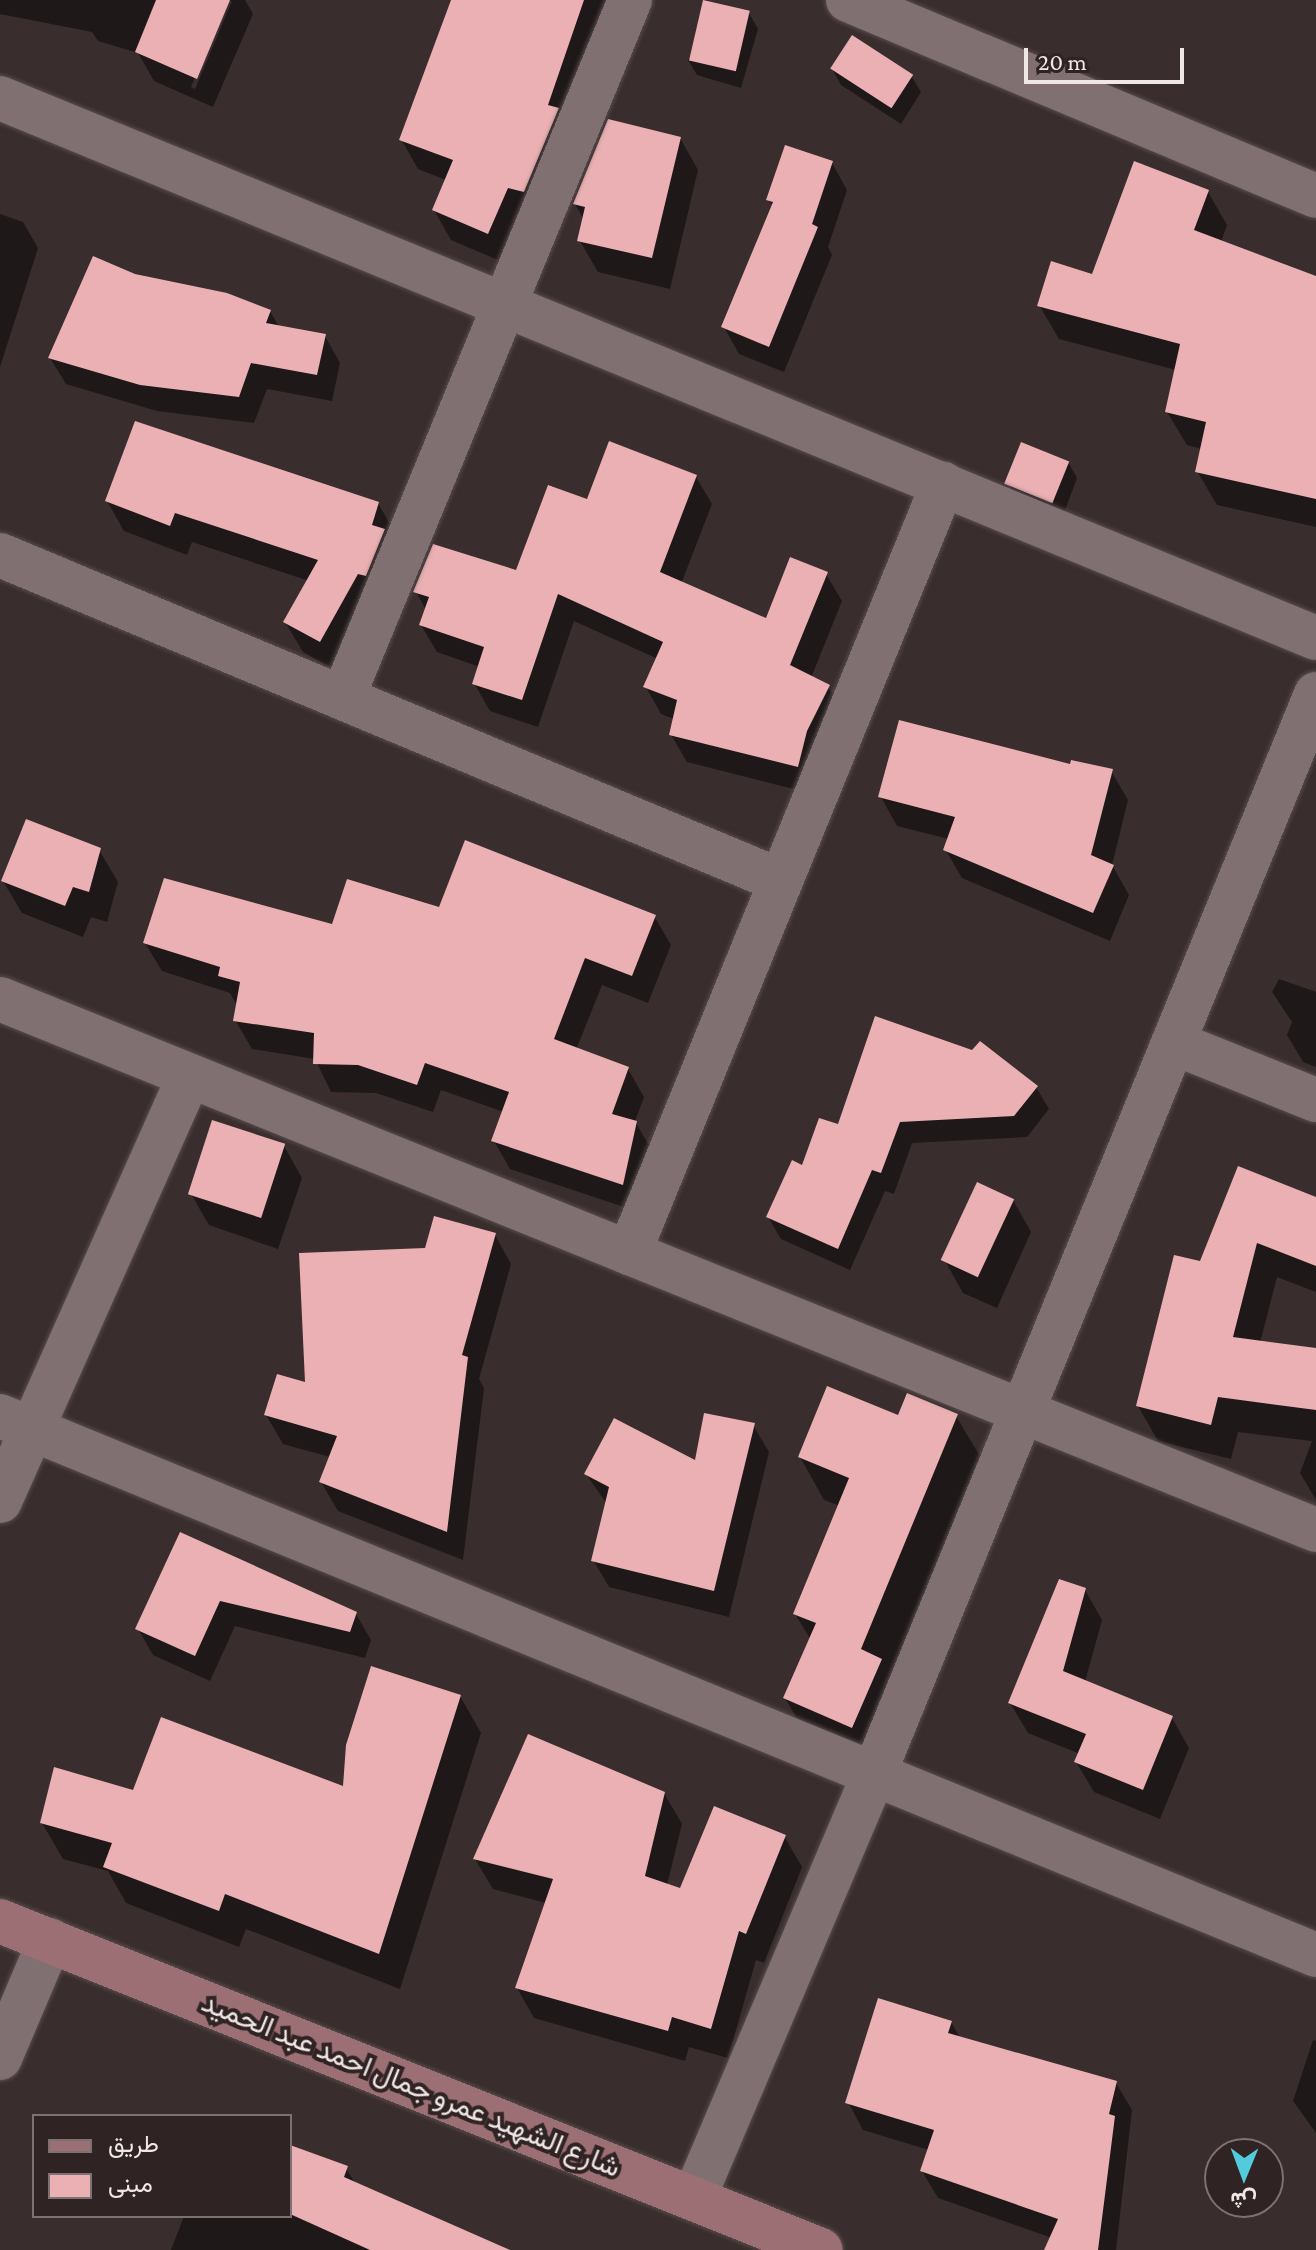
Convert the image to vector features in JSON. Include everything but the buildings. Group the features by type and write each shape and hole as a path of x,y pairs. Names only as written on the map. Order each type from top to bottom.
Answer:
{"street":[{"path":"343,697 630,0"},
{"path":"848,0 1316,196"},
{"path":"0,98 503,308 943,484 1316,638"},
{"path":"629,1253 943,484"},
{"path":"0,555 779,880"},
{"path":"694,2198 874,1774 1316,694"},
{"path":"0,999 1316,1530"},
{"path":"1174,1043 1316,1100"},
{"path":"0,1501 15,1423 189,1076"},
{"path":"15,1423 1316,1955"},
{"name":"شارع الشهيد عمرو جمال احمد عبد الحميد","path":"0,1921 821,2250"},
{"path":"0,2058 50,1940"}]}
